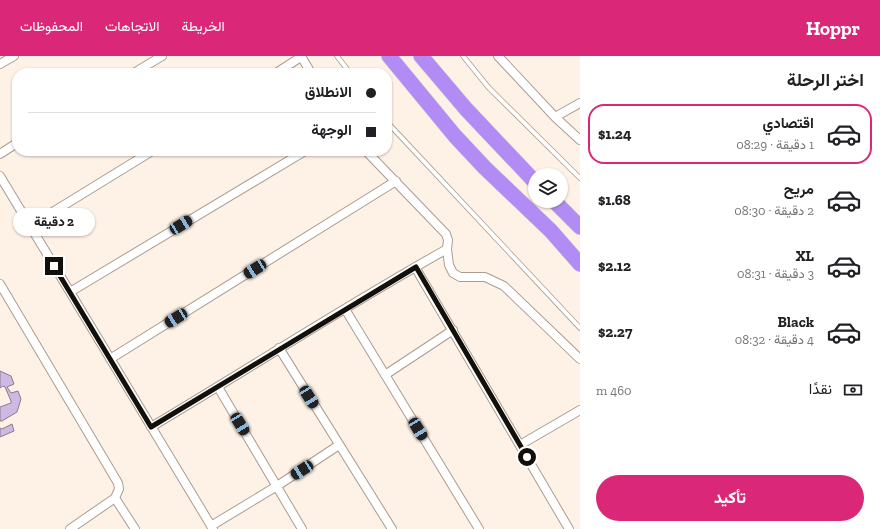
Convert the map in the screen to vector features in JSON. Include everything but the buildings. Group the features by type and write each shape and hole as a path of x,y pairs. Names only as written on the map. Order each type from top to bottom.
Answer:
{"highway":[{"path":"388,56 465,147 551,231 580,264"},
{"path":"421,56 466,110 528,175"},
{"path":"561,208 580,227"}],"street":[{"path":"0,64 14,56"},
{"path":"142,68 162,56"},
{"path":"283,68 301,56 308,68"},
{"path":"500,56 555,117 580,140"},
{"path":"555,117 580,103"},
{"path":"0,154 12,146"},
{"path":"30,226 144,156"},
{"path":"70,292 297,156"},
{"path":"371,156 446,234 448,240 447,249 449,266 453,273 460,278 485,278 504,286 580,359"},
{"path":"0,176 212,527 339,445"},
{"path":"110,359 396,182"},
{"path":"151,427 279,348 447,249"},
{"path":"416,267 569,529"},
{"path":"0,284 118,483 119,489 115,498 70,529"},
{"path":"345,309 479,529"},
{"path":"385,375 452,330"},
{"path":"279,348 392,529"},
{"path":"218,387 302,529"},
{"path":"520,445 580,410"},
{"path":"115,498 135,529"}],"lane":[{"path":"337,56 346,68"},
{"path":"463,56 489,88 580,178"},
{"path":"392,127 580,328"}],"route":[{"path":"54,266 151,427 279,348 416,267 527,457"}]}
